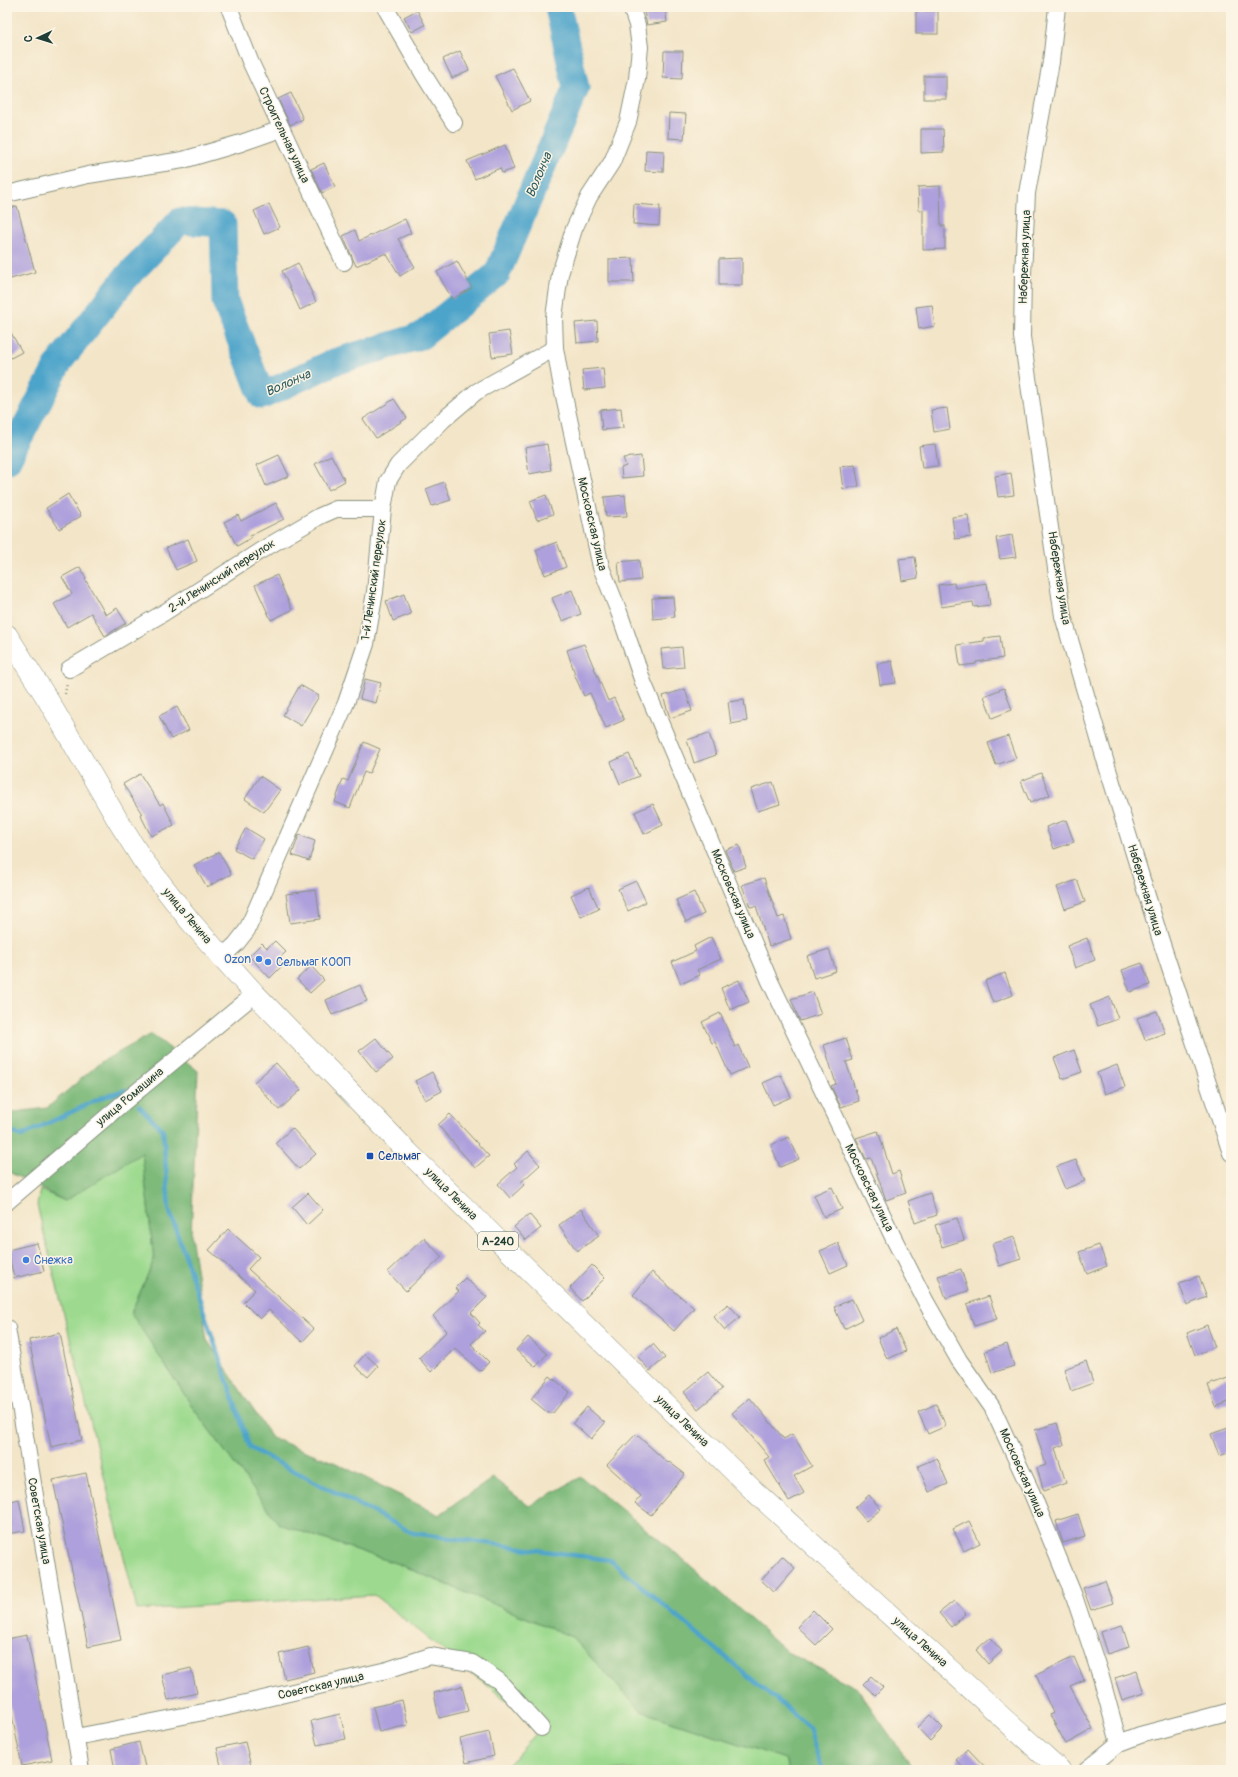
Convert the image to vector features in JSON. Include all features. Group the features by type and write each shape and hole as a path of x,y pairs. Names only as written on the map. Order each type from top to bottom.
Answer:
{"main road":[{"name":"улица Ленина","path":"9,642 48,700 142,859 254,994 402,1145 754,1491 1060,1770"}],"street":[{"name":"Строительная улица","path":"229,7 250,61 344,262"},
{"path":"385,7 454,123"},
{"name":"Московская улица","path":"631,7 637,25 640,46 637,79 628,122 612,162 589,197 574,229 560,274 554,317 555,348 561,382 601,567 619,612 642,682 769,979 890,1232 926,1302 959,1360 992,1407 1031,1491 1074,1596 1101,1677 1119,1743"},
{"name":"Набережная улица","path":"1057,7 1051,62 1028,193 1023,274 1022,337 1063,616 1106,763 1161,941 1231,1153"},
{"path":"7,194 88,175 183,160 241,143 281,129"},
{"name":"1-й Ленинский переулок","path":"222,957 236,944 247,930 346,703 366,644 375,592 383,509 388,481 398,465 444,420 476,392 555,348"},
{"name":"2-й Ленинский переулок","path":"69,669 165,612 260,551 320,516 336,509 383,509"},
{"name":"улица Ромашина","path":"7,1202 254,994"},
{"name":"Советская улица","path":"7,1328 81,1770"},
{"name":"Советская улица","path":"76,1737 261,1700 387,1670 430,1656 472,1663 499,1681 542,1728"},
{"path":"1086,1770 1119,1743 1140,1735 1231,1710"}],"green space":[{"path":"152,1034 198,1071 191,1235 207,1340 272,1438 336,1463 439,1515 493,1478 529,1506 581,1477 683,1559 787,1652 857,1688 914,1770 789,1770 785,1759 641,1711 572,1637 398,1564 279,1524 196,1412 131,1313 154,1260 142,1153 65,1201 7,1171 7,1113 47,1108 101,1062"},
{"path":"142,1152 154,1260 131,1313 196,1412 279,1524 398,1564 572,1637 641,1711 785,1759 789,1770 504,1770 541,1728 374,1595 137,1610 37,1205 40,1190 65,1201"}],"building":[{"path":"643,7 665,7 667,22 647,25"},
{"path":"417,10 425,25 412,32 404,17"},
{"path":"916,11 938,11 938,34 916,34"},
{"path":"460,51 469,70 452,78 443,59"},
{"path":"664,51 683,51 682,79 663,78"},
{"path":"513,68 530,101 512,110 495,76"},
{"path":"924,76 946,76 946,99 924,99"},
{"path":"291,93 303,119 290,125 278,99"},
{"path":"669,113 686,114 684,139 668,138"},
{"path":"921,129 943,129 944,152 921,153"},
{"path":"505,145 514,169 502,173 500,168 475,179 467,161"},
{"path":"646,150 664,151 663,172 645,171"},
{"path":"324,163 335,187 322,193 311,169"},
{"path":"940,186 941,226 945,226 945,249 923,250 923,210 919,210 918,187"},
{"path":"269,204 280,227 264,234 254,211"},
{"path":"634,204 660,206 659,226 633,224"},
{"path":"17,206 35,272 7,280 7,209"},
{"path":"405,219 411,233 398,239 415,267 400,276 386,253 356,266 343,236 355,230 359,241"},
{"path":"633,258 634,282 609,282 609,259"},
{"path":"742,258 742,285 719,285 719,259"},
{"path":"457,261 472,288 452,299 437,272"},
{"path":"298,263 316,302 300,310 282,271"},
{"path":"932,305 935,326 919,329 916,307"},
{"path":"597,321 598,341 577,343 575,323"},
{"path":"7,326 22,352 7,360"},
{"path":"509,331 513,354 492,357 489,334"},
{"path":"603,368 605,388 584,390 582,370"},
{"path":"394,399 407,418 376,438 363,419"},
{"path":"621,408 623,428 602,430 600,410"},
{"path":"947,408 950,429 934,432 931,410"},
{"path":"547,444 551,470 529,474 525,448"},
{"path":"935,444 938,466 922,468 919,446"},
{"path":"279,455 289,476 266,486 257,465"},
{"path":"331,455 345,481 329,490 315,464"},
{"path":"641,456 643,476 622,478 621,468 626,466 623,458"},
{"path":"855,465 859,486 843,489 840,467"},
{"path":"1011,473 1014,495 998,497 995,476"},
{"path":"444,482 451,500 432,506 426,489"},
{"path":"68,494 81,516 59,529 46,508"},
{"path":"546,495 553,514 537,520 530,501"},
{"path":"625,495 627,516 606,517 604,497"},
{"path":"276,503 284,519 250,536 251,538 237,546 224,522 238,515 241,521"},
{"path":"968,515 971,537 955,539 952,517"},
{"path":"1012,535 1016,557 1000,559 996,538"},
{"path":"188,539 197,561 176,570 166,548"},
{"path":"557,542 566,567 545,575 536,550"},
{"path":"915,557 918,578 902,581 899,559"},
{"path":"639,560 641,580 620,582 618,562"},
{"path":"80,567 86,578 85,579 106,615 117,608 126,623 105,636 91,613 67,627 54,604 72,594 62,577"},
{"path":"277,575 292,610 271,620 255,585"},
{"path":"954,583 955,588 987,583 990,605 974,607 973,602 941,607 938,585"},
{"path":"572,590 581,614 562,621 552,598"},
{"path":"404,594 411,614 393,621 386,601"},
{"path":"673,597 675,617 653,619 652,598"},
{"path":"1000,636 1003,658 960,666 957,645 984,641 984,638"},
{"path":"584,644 608,701 614,698 624,720 606,728 590,693 584,696 574,674 567,650"},
{"path":"682,647 684,667 663,669 661,649"},
{"path":"892,661 896,683 880,685 877,664"},
{"path":"365,679 381,683 376,703 360,699"},
{"path":"300,685 319,696 301,726 283,715"},
{"path":"1004,688 1012,710 992,718 984,696"},
{"path":"685,689 692,711 670,718 663,696"},
{"path":"744,700 747,721 731,724 728,702"},
{"path":"177,707 189,730 171,739 159,716"},
{"path":"709,733 716,755 694,763 687,740"},
{"path":"1008,736 1016,758 996,765 988,743"},
{"path":"364,742 380,749 369,774 364,772 350,808 335,802 343,779 348,781"},
{"path":"629,754 639,776 620,784 611,762"},
{"path":"1041,773 1050,795 1030,803 1021,781"},
{"path":"140,774 160,805 163,803 174,825 151,836 140,814 142,814 123,784"},
{"path":"260,776 280,790 264,812 245,799"},
{"path":"773,782 780,804 758,811 751,789"},
{"path":"653,804 663,825 644,834 635,812"},
{"path":"1066,820 1074,842 1054,849 1046,827"},
{"path":"246,828 264,839 252,859 234,849"},
{"path":"299,835 315,841 309,861 292,855"},
{"path":"739,845 746,867 734,871 725,850"},
{"path":"219,852 231,874 207,887 194,865"},
{"path":"764,878 778,918 784,916 791,939 769,946 756,906 750,907 742,885"},
{"path":"1077,880 1085,902 1065,909 1057,887"},
{"path":"636,881 646,902 628,911 618,889"},
{"path":"589,887 599,909 581,917 571,895"},
{"path":"316,890 320,919 290,923 286,894"},
{"path":"694,892 704,914 686,922 676,900"},
{"path":"711,937 721,959 697,970 700,975 681,984 672,962 696,951 694,946"},
{"path":"1087,938 1095,960 1075,968 1067,946"},
{"name":"Сельмаг КООП","path":"275,941 286,952 278,959 283,965 270,978 249,956 262,943 267,948"},
{"path":"829,949 836,971 814,978 807,956"},
{"path":"1142,963 1150,985 1130,992 1122,970"},
{"path":"311,966 324,980 310,993 297,979"},
{"path":"1005,973 1013,995 993,1003 985,981"},
{"path":"739,980 749,1002 730,1010 721,988"},
{"path":"360,985 367,1001 332,1015 326,1000"},
{"path":"813,992 821,1014 800,1021 791,999"},
{"path":"1110,997 1118,1019 1098,1026 1090,1005"},
{"path":"1157,1011 1165,1033 1145,1040 1137,1018"},
{"path":"720,1013 735,1047 738,1045 748,1067 730,1075 715,1042 712,1043 702,1022"},
{"path":"376,1038 393,1059 376,1072 359,1051"},
{"path":"846,1038 853,1060 846,1062 859,1101 841,1107 831,1086 836,1084 824,1045"},
{"path":"1074,1050 1082,1072 1062,1079 1054,1058"},
{"path":"276,1063 301,1090 279,1110 254,1082"},
{"path":"1117,1065 1125,1087 1105,1094 1097,1073"},
{"path":"432,1072 442,1091 425,1100 415,1081"},
{"path":"781,1075 791,1097 773,1105 763,1083"},
{"path":"450,1114 489,1156 475,1168 438,1125"},
{"path":"292,1128 316,1154 299,1169 276,1143"},
{"path":"878,1131 892,1174 899,1171 906,1193 886,1200 871,1158 866,1159 856,1138"},
{"path":"789,1137 799,1159 780,1167 771,1145"},
{"path":"528,1151 540,1165 521,1182 524,1185 510,1198 498,1184 517,1167 514,1164"},
{"path":"1076,1160 1085,1181 1065,1189 1056,1167"},
{"path":"832,1187 842,1209 824,1217 814,1195"},
{"path":"308,1193 323,1210 307,1225 292,1207"},
{"path":"930,1193 937,1215 915,1223 908,1201"},
{"path":"581,1209 599,1236 577,1251 559,1225"},
{"path":"529,1214 541,1228 526,1240 514,1227"},
{"path":"957,1218 964,1240 942,1247 935,1225"},
{"path":"228,1229 259,1257 248,1269 314,1329 302,1342 269,1310 260,1319 243,1302 255,1290 209,1250"},
{"path":"1014,1237 1021,1259 999,1266 992,1244"},
{"path":"424,1238 442,1257 406,1291 388,1272"},
{"name":"Снежка","path":"37,1243 44,1271 14,1278 8,1250"},
{"path":"838,1243 848,1265 830,1273 820,1251"},
{"path":"1099,1245 1107,1266 1087,1274 1079,1252"},
{"path":"592,1265 605,1278 582,1301 570,1288"},
{"path":"961,1269 968,1291 946,1298 938,1276"},
{"path":"652,1272 694,1308 674,1331 633,1295"},
{"path":"1199,1276 1207,1297 1187,1305 1179,1283"},
{"path":"465,1278 487,1297 471,1313 480,1323 478,1325 485,1331 471,1344 489,1362 480,1371 455,1348 431,1372 419,1358 447,1331 433,1316 459,1291 455,1288"},
{"path":"989,1296 997,1319 974,1326 967,1304"},
{"path":"852,1299 862,1320 844,1329 834,1307"},
{"path":"728,1304 740,1317 725,1330 713,1316"},
{"path":"1207,1325 1215,1347 1195,1355 1187,1333"},
{"path":"896,1329 906,1351 887,1359 878,1338"},
{"path":"60,1333 82,1440 51,1447 29,1340"},
{"path":"528,1337 547,1354 536,1367 516,1350"},
{"path":"653,1344 665,1358 650,1371 638,1357"},
{"path":"1007,1344 1014,1366 992,1373 985,1351"},
{"path":"365,1354 378,1366 368,1377 355,1366"},
{"path":"1086,1361 1093,1383 1071,1391 1064,1369"},
{"path":"708,1372 722,1389 698,1409 684,1392"},
{"path":"550,1376 570,1392 553,1413 548,1413 531,1399"},
{"path":"1228,1378 1231,1387 1231,1401 1216,1407 1208,1385"},
{"path":"750,1398 784,1439 792,1434 812,1466 794,1476 804,1493 789,1501 764,1460 769,1457 732,1413"},
{"path":"936,1404 946,1426 928,1434 918,1412"},
{"path":"587,1407 605,1423 591,1439 573,1423"},
{"path":"1057,1423 1064,1445 1055,1448 1066,1483 1044,1491 1037,1468 1046,1465 1035,1430"},
{"path":"1231,1427 1231,1452 1219,1456 1211,1434"},
{"path":"636,1434 668,1463 669,1462 685,1474 651,1515 635,1503 641,1496 607,1465"},
{"path":"937,1458 948,1484 929,1492 918,1466"},
{"path":"86,1473 121,1640 88,1647 53,1480"},
{"path":"869,1495 881,1509 866,1521 855,1508"},
{"path":"19,1499 25,1531 7,1534 7,1502"},
{"path":"1078,1514 1085,1536 1063,1543 1056,1521"},
{"path":"969,1521 980,1543 964,1551 953,1529"},
{"path":"782,1556 795,1568 774,1592 761,1580"},
{"path":"1105,1581 1113,1603 1091,1610 1083,1588"},
{"path":"954,1601 966,1614 951,1627 939,1613"},
{"path":"813,1610 832,1629 816,1645 797,1627"},
{"path":"1122,1625 1129,1647 1107,1654 1100,1632"},
{"path":"27,1635 52,1760 22,1766 7,1690 7,1639"},
{"path":"990,1638 1002,1651 988,1664 976,1650"},
{"path":"308,1647 314,1672 285,1679 279,1654"},
{"path":"1074,1657 1084,1680 1070,1686 1093,1729 1066,1744 1050,1715 1053,1713 1036,1675"},
{"path":"191,1668 197,1693 168,1700 162,1675"},
{"path":"1137,1671 1144,1693 1122,1700 1115,1678"},
{"path":"871,1676 883,1687 875,1695 863,1684"},
{"path":"462,1686 468,1711 439,1718 434,1693"},
{"path":"402,1700 408,1725 379,1732 373,1707"},
{"path":"340,1714 346,1739 317,1745 311,1721"},
{"path":"930,1715 943,1728 930,1741 917,1727"},
{"path":"489,1732 494,1756 466,1763 460,1739"},
{"path":"139,1742 145,1767 131,1770 115,1770 111,1749"},
{"path":"245,1742 251,1766 235,1770 222,1770 217,1748"},
{"path":"968,1749 988,1770 965,1770 956,1760"}],"waterway":[{"name":"Волонча","path":"7,461 60,361 124,280 180,221 223,224 225,301 262,396 334,362 421,336 497,274 576,88 558,7"},
{"path":"7,1130 21,1136 103,1097 125,1090"},
{"path":"139,1106 163,1130 169,1209 250,1448 413,1533 610,1560 809,1727 822,1770"}],"place":[{"name":"Ozon","path":"259,959"},
{"name":"Сельмаг КООП","path":"268,962"},
{"name":"Сельмаг","path":"370,1156"},
{"name":"Снежка","path":"26,1260"}]}
